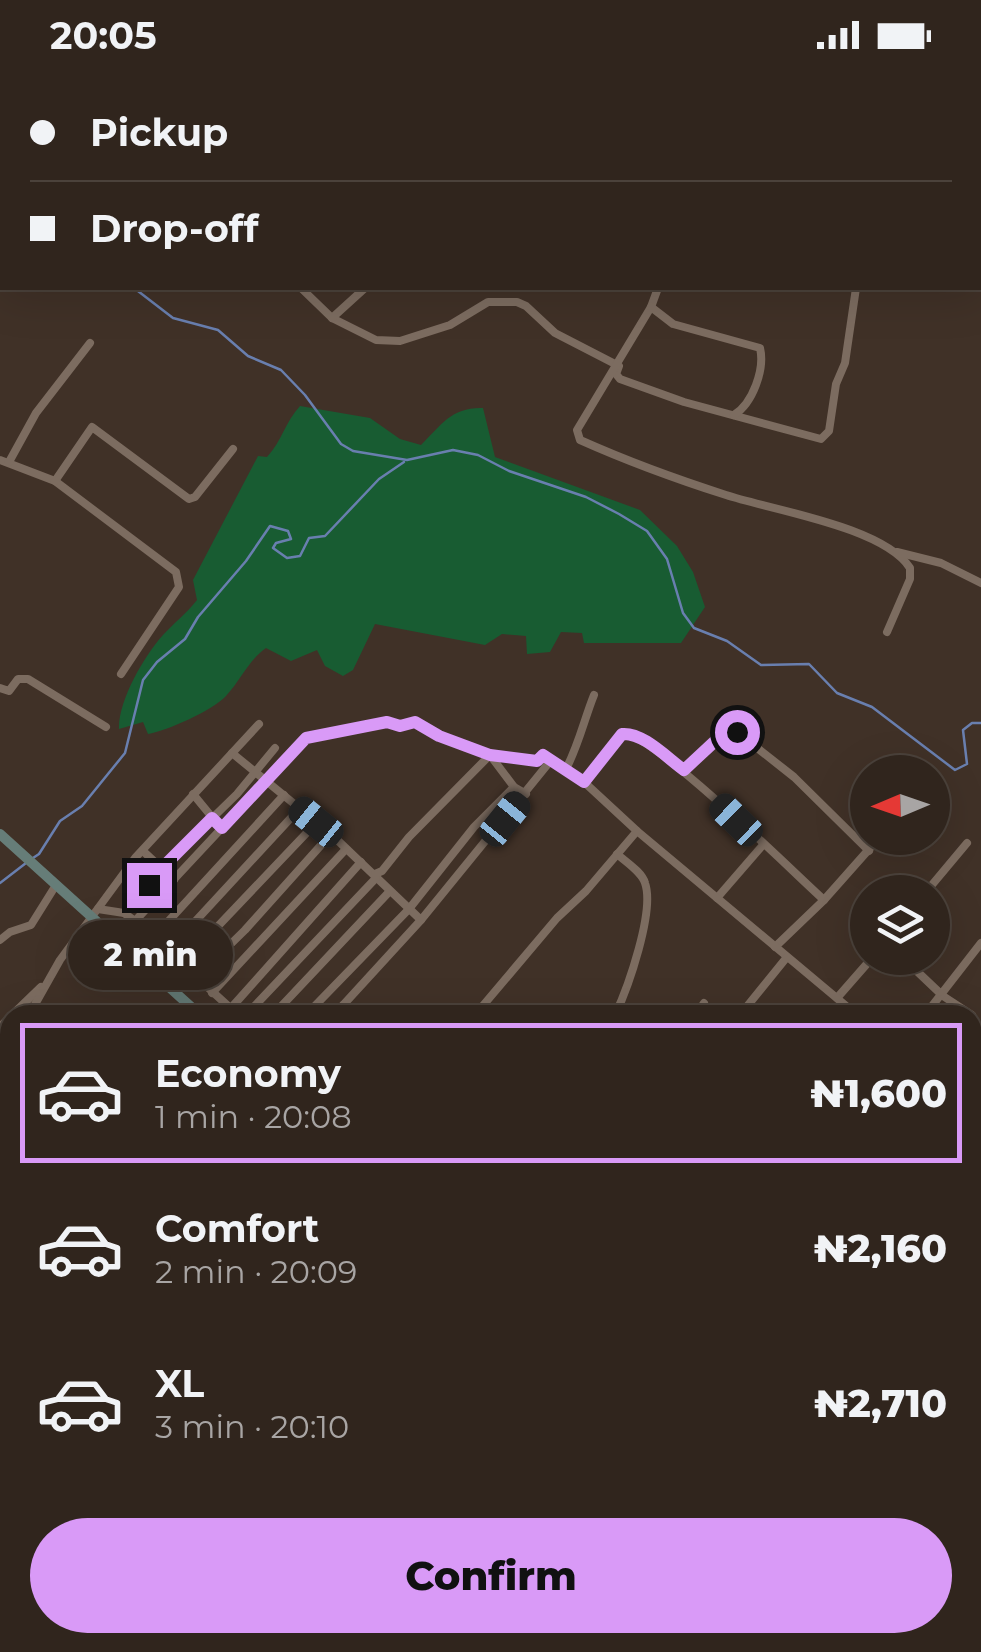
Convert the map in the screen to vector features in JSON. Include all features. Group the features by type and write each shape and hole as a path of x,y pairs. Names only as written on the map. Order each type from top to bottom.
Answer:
{"main road":[{"path":"0,834 56,886 95,914 190,1005"}],"street":[{"path":"303,290 332,318 376,340 400,341 450,325 488,302 517,302 555,332 619,366"},
{"path":"332,318 362,290"},
{"path":"657,290 619,366 577,430 580,440 703,487 811,518 897,552 941,563 981,583"},
{"path":"619,366 616,374 620,378 664,396 821,439 827,436 836,384 845,363 856,290"},
{"path":"651,307 673,324 760,348 754,388 741,414"},
{"path":"90,342 4,461 55,481 176,572 180,579 180,587 121,674"},
{"path":"55,481 92,427 189,499 195,497 234,450"},
{"path":"886,632 910,578 910,568 897,552"},
{"path":"0,688 9,690 18,679 28,679 106,727"},
{"path":"566,769 582,738 582,726 594,694"},
{"path":"135,921 306,738 387,722 400,726 415,722 439,736 490,755 537,761 543,755 566,769 846,1005"},
{"path":"34,1005 60,960 143,851 259,724"},
{"path":"684,770 727,730 737,732 794,777 850,832"},
{"path":"584,782 616,739 630,733 684,770 824,900"},
{"path":"124,913 276,748"},
{"path":"232,752 331,834 421,920"},
{"path":"490,755 514,788 526,794"},
{"path":"255,1005 490,755"},
{"path":"344,1005 421,920 552,760"},
{"path":"316,1005 408,909 474,827 514,788"},
{"path":"193,794 222,828"},
{"path":"152,938 284,795"},
{"path":"167,952 300,808"},
{"path":"181,965 316,822"},
{"path":"487,1005 556,918 582,895 637,831"},
{"path":"196,978 331,834"},
{"path":"940,875 967,843"},
{"path":"717,898 762,846"},
{"path":"212,993 346,849"},
{"path":"143,851 174,880"},
{"path":"618,854 642,877 646,896 636,960 620,1005"},
{"path":"775,947 864,855"},
{"path":"240,1005 360,862"},
{"path":"0,940 10,932 31,926 56,886"},
{"path":"283,1005 389,892"},
{"path":"95,914 124,913 226,1005"},
{"path":"934,1005 981,943"},
{"path":"748,1005 787,957"},
{"path":"838,998 858,975"},
{"path":"921,975 957,1005"},
{"path":"21,1005 47,984"}],"green space":[{"path":"300,406 370,418 400,439 421,445 455,414 483,408 495,457 640,510 677,546 693,572 705,607 681,643 584,643 582,633 561,632 550,652 527,654 526,636 502,634 485,645 375,624 353,670 343,676 325,666 317,650 291,661 266,648 220,702 201,713 148,734 143,722 119,729 127,692 140,667 163,635 197,600 193,580 258,456 267,457"}],"waterway":[{"path":"137,290 173,318 218,330 248,356 281,370 341,444 353,451 407,460 453,450 478,455 619,514 647,531 667,559 683,613 694,628 727,641 761,665 809,664 837,693 872,707 955,770 967,764 963,730 972,723 981,723"},
{"path":"33,858 60,821 82,806 125,753 143,680 157,662 185,639 270,526 288,531 291,539 276,543 273,548 287,558 300,556 309,538 325,536 379,479 404,462"},
{"path":"0,883 26,863"}],"route":[{"path":"149,885 212,818 222,828 306,738 387,722 400,726 415,722 439,736 490,755 537,761 543,755 584,782 622,734 640,738 684,770 727,730 737,732"}]}
